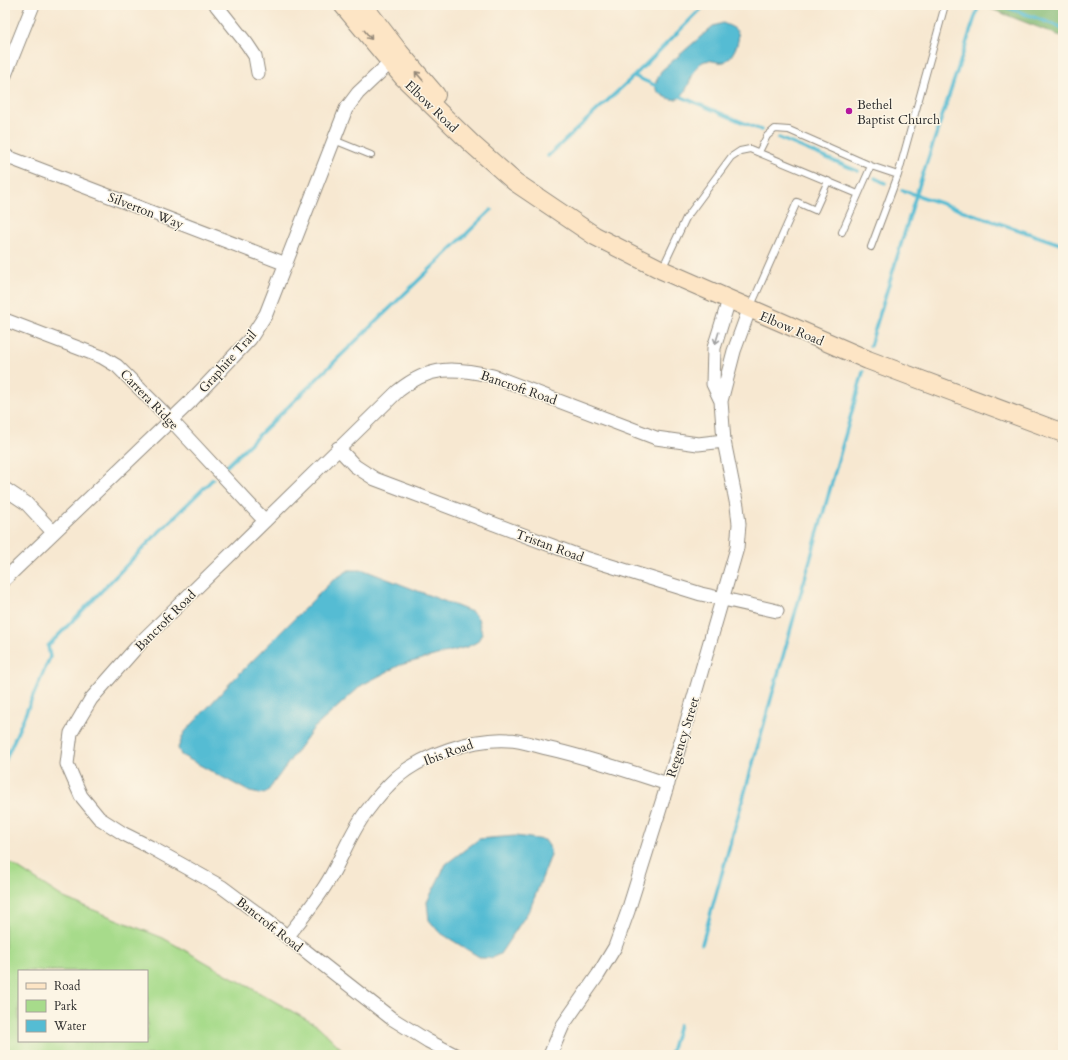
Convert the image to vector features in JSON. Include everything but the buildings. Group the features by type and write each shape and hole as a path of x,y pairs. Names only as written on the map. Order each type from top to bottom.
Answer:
{"main road":[{"name":"Elbow Road","path":"343,5 395,58 472,144 515,182 595,236 662,270 749,310 885,367 1063,433"},
{"name":"Elbow Road","path":"363,5 395,58"}],"street":[{"path":"5,75 33,5"},
{"path":"216,5 255,56 258,73"},
{"name":"Graphite Trail","path":"5,579 190,402 250,339 266,314 346,109 351,101 395,58"},
{"name":"Silverton Way","path":"5,156 286,264"},
{"name":"Regency Street","path":"721,401 713,384 714,348 728,300"},
{"name":"Regency Street","path":"550,1055 563,1025 598,975 615,947 628,911 668,784 737,548 739,524 737,506 724,441 721,401 734,351 749,310"},
{"name":"Carrera Ridge","path":"5,320 102,357 117,366 171,420 265,521"},
{"name":"Bancroft Road","path":"454,1055 391,1018 262,916 222,887 124,834 99,818 80,796 67,764 71,733 91,699 143,640 398,391 422,375 456,369 493,376 656,438 698,444 724,441"},
{"name":"Tristan Road","path":"338,448 355,466 375,479 410,494 582,557 657,582 723,599 777,610"},
{"path":"5,489 26,503 53,532"},
{"name":"Ibis Road","path":"288,937 319,895 365,813 396,777 424,760 477,741 508,740 566,752 668,784"}],"lane":[{"path":"871,247 898,175 945,5"},
{"path":"759,152 767,136 774,129 789,130 871,166 898,175"},
{"path":"334,140 371,155"},
{"path":"662,270 686,218 731,157 740,151 750,149 759,152 858,194"},
{"path":"842,232 871,166"},
{"path":"749,310 797,202 815,210 828,181"}],"green space":[{"path":"981,5 1063,5 1063,37"},
{"path":"5,864 12,864 64,898 163,938 318,1026 348,1055 5,1055"}],"water":[{"path":"723,23 735,29 739,36 735,49 727,60 724,62 704,61 701,63 696,69 685,92 680,97 674,99 667,97 656,90 656,82 661,71 713,26"},
{"path":"349,570 364,570 472,612 478,618 482,634 477,642 467,647 400,665 362,685 313,729 267,792 260,794 250,792 181,755 178,748 184,733 234,679 332,581"},
{"path":"515,836 545,840 549,846 551,855 530,909 500,954 491,958 481,958 439,932 429,920 427,902 446,864 479,839"}],"waterway":[{"path":"548,156 634,76 705,5"},
{"path":"870,346 916,195 979,5"},
{"path":"1001,5 1063,28"},
{"path":"634,76 659,87"},
{"path":"677,95 761,130"},
{"path":"779,138 858,171"},
{"path":"875,178 885,183"},
{"path":"902,190 1063,245"},
{"path":"227,466 491,210"},
{"path":"702,944 863,372"},
{"path":"5,761 50,657 48,646 213,479"},
{"path":"670,1055 679,1025"}],"place":[{"name":"Bethel Baptist Church","path":"849,111"}]}
